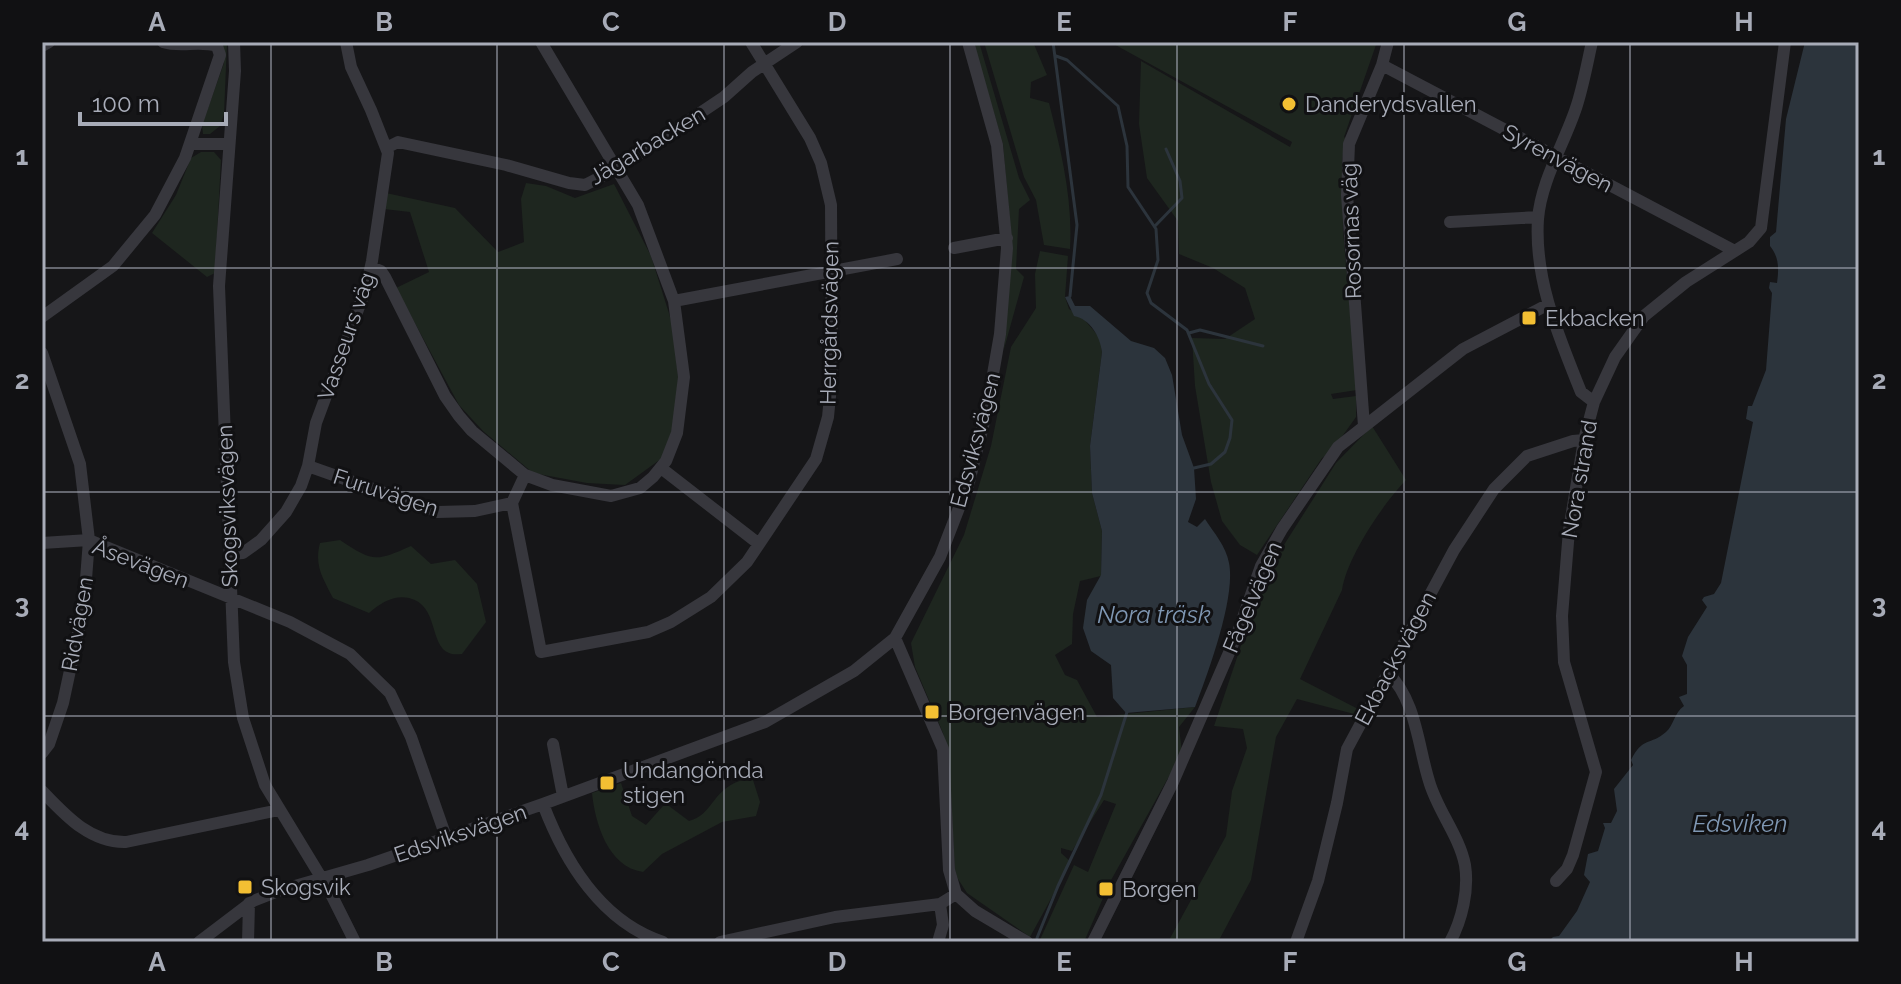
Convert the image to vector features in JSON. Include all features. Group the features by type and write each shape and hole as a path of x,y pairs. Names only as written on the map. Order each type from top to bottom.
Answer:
{"street":[{"path":"42,46 49,42"},
{"path":"42,317 113,266 138,239 173,184 218,63 217,46 204,42 179,47 163,42"},
{"name":"Skogsviksvägen","path":"234,42 219,286 234,662 243,718 265,785 355,942"},
{"path":"346,42 351,67 386,148"},
{"path":"371,267 381,271 385,277 445,396 459,416 472,431 525,475 552,485 611,496 640,488 661,468 677,433 683,392 681,343 674,301 638,205 541,42"},
{"name":"Herrgårdsvägen","path":"512,503 541,652 648,632 671,622 711,597 747,562 816,459 828,417 832,376 831,205 821,163 810,138 751,42"},
{"name":"Jägarbacken","path":"386,148 398,142 585,185 618,168 724,97 763,63 797,42"},
{"name":"Edsviksvägen","path":"199,942 249,903 543,804 765,722 854,671 895,638 940,557 969,482 986,414 1000,334 1007,238 997,145 968,42"},
{"name":"Rosornas väg","path":"1364,426 1347,195 1349,144 1382,65 1388,42"},
{"path":"1592,42 1576,107 1544,190 1538,217 1538,250 1547,305 1581,392 1594,402"},
{"name":"Nora strand","path":"1556,881 1567,869 1573,855 1596,772 1564,662 1562,616 1569,530 1584,440 1594,402 1615,357 1644,316 1665,297 1749,242 1761,228 1785,42"},
{"name":"Syrenvägen","path":"1382,65 1733,250"},
{"path":"190,144 229,144"},
{"name":"Vasseurs väg","path":"230,554 243,553 261,540 286,512 308,466 316,423 371,267 386,148"},
{"path":"1450,222 1538,217"},
{"path":"954,248 1007,238"},
{"path":"674,301 897,259"},
{"name":"Fågelvägen","path":"1093,942 1173,782 1238,632 1261,566 1282,529 1338,447 1463,349 1547,305"},
{"name":"Ridvägen","path":"42,353 80,464 89,540 84,605 63,703 49,744 42,753"},
{"name":"Ekbacksvägen","path":"1296,942 1318,881 1347,749 1454,550 1494,489 1527,456 1584,440"},
{"name":"Furuvägen","path":"308,466 438,512 475,511 512,503"},
{"path":"661,468 759,544"},
{"path":"512,503 525,475"},
{"name":"Åsevägen","path":"42,543 89,540 290,622 350,654 390,693 411,737 446,837"},
{"path":"895,638 943,749 949,870 956,894 975,911 1027,942"},
{"path":"1388,673 1396,681 1406,702 1423,750 1429,781 1465,867 1465,897 1450,942"},
{"path":"553,744 563,796"},
{"path":"42,791 73,823 111,842 126,842 279,810"},
{"path":"543,804 572,866 589,889 629,926 663,942"},
{"path":"720,942 835,917 940,904 956,894"},
{"path":"248,942 249,903"},
{"path":"938,942 943,925 940,904"}],"shaded area":[{"path":"219,42 227,42 224,114 220,126 210,134 203,134 202,125 224,63"},
{"path":"973,42 979,42 1019,178 1030,200 1019,209 1016,269 1024,277 1004,349 1012,246 1003,144"},
{"path":"984,42 1033,42 1047,75 1031,82 1030,98 1049,103 1068,193 1070,249 1044,245 1036,200 1024,177"},
{"path":"1110,42 1377,42 1344,137 1342,159 1343,231 1357,390 1331,394 1333,399 1356,396 1356,417 1331,452 1322,458 1257,555 1240,545 1222,521 1211,482 1195,386 1192,338 1225,339 1255,319 1245,288 1213,268 1179,254 1178,221 1147,178 1139,124 1141,61 1290,147 1292,142"},
{"path":"201,152 214,152 221,160 215,273 207,277 152,233 176,195 191,158"},
{"path":"526,183 546,186 575,198 614,184 651,256 672,323 678,376 677,423 665,456 625,485 587,483 533,473 483,431 459,405 396,288 429,272 410,212 384,209 386,193 455,208 498,252 524,242 521,199"},
{"path":"1040,251 1068,256 1065,297 1069,309 1082,317 1100,338 1102,352 1090,446 1092,493 1102,531 1101,576 1080,581 1073,614 1072,644 1055,655 1065,675 1077,680 1097,717 1195,707 1179,727 1182,753 1110,882 1084,942 1039,942 1074,865 1088,872 1116,804 1104,800 1072,851 1061,848 1061,853 1071,862 1030,937 967,893 955,870 949,766 943,733 915,667 911,643 964,535 991,446 1011,347 1036,308 1035,274"},
{"path":"1372,426 1406,480 1358,547 1342,590 1300,679 1360,710 1358,715 1297,699 1276,737 1251,880 1218,942 1168,942 1226,836 1232,791 1247,748 1243,729 1214,726 1252,613 1275,559 1336,463"},
{"path":"340,540 367,556 381,557 411,546 431,564 455,560 477,584 486,622 462,654 452,654 443,649 430,616 419,602 403,597 392,599 369,613 333,598 320,572 318,551 320,543"},
{"path":"747,779 753,780 760,802 756,816 722,822 662,854 643,872 621,862 612,853 596,817 592,793 621,783 632,816 646,825 663,806 669,806 689,821 697,818 727,788"}],"water":[{"name":"Edsviken","path":"1805,42 1859,42 1859,942 1548,942 1559,936 1577,911 1590,882 1584,875 1588,854 1598,851 1605,828 1603,823 1611,823 1617,811 1614,789 1633,765 1631,760 1639,747 1666,732 1684,706 1679,697 1687,694 1687,665 1682,656 1688,637 1707,607 1702,600 1714,594 1721,583 1753,422 1746,419 1748,406 1752,406 1766,370 1772,293 1769,288 1770,282 1777,283 1778,272 1770,237 1776,232 1786,119"},
{"name":"Nora träsk","path":"1070,296 1075,306 1090,306 1131,341 1154,348 1165,358 1172,375 1182,435 1194,468 1196,499 1188,522 1197,527 1205,519 1229,563 1225,615 1195,707 1126,713 1113,698 1111,665 1091,651 1083,628 1087,600 1101,575 1102,531 1092,493 1090,446 1102,352 1093,329 1074,316 1065,297"}],"waterway":[{"path":"1053,42 1077,225 1070,296"},
{"path":"1056,56 1067,60 1118,106 1127,146 1128,187 1156,229 1158,260 1147,293 1151,303 1187,330 1209,384 1232,420 1225,452 1211,464 1194,468"},
{"path":"1155,226 1182,198 1180,181 1166,149"},
{"path":"1189,333 1200,330 1263,346"},
{"path":"1037,938 1101,795 1127,712"}],"place":[{"name":"Danderydsvallen","path":"1289,104"},
{"name":"Ekbacken","path":"1529,318"},
{"name":"Borgenvägen","path":"932,712"},
{"name":"Undangömda stigen","path":"607,783"},
{"name":"Skogsvik","path":"245,887"},
{"name":"Borgen","path":"1106,889"}]}
